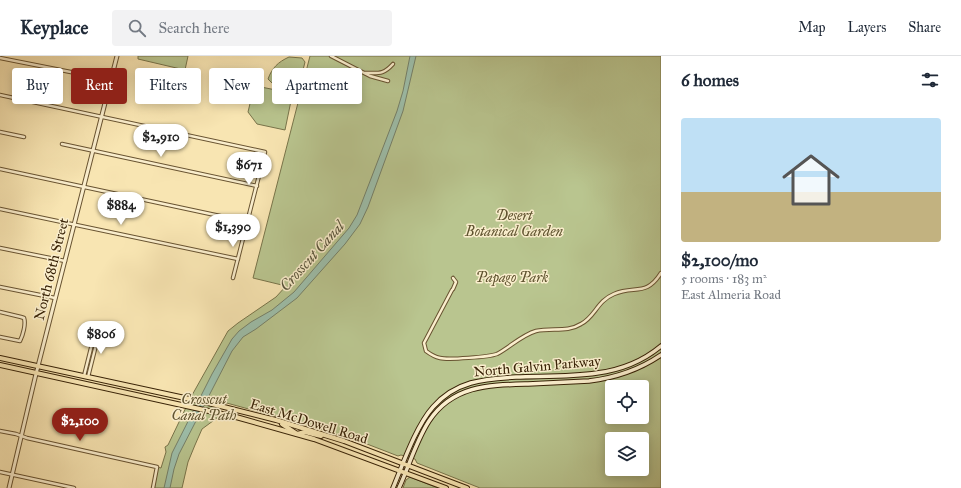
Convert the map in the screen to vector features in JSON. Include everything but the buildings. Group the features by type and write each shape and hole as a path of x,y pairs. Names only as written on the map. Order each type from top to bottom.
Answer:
{"main road":[{"name":"North Galvin Parkway","path":"393,488 423,419 444,396 463,385 489,379 599,373 627,365 649,355 661,346"},
{"name":"North Galvin Parkway","path":"399,488 420,438 432,417 448,402 466,391 492,385 580,382 603,379 637,369 661,355"},
{"name":"East McDowell Road","path":"0,358 269,418 332,437 467,488"},
{"name":"East McDowell Road","path":"0,365 236,417 343,449 446,488"},
{"path":"94,386 95,379"},
{"path":"269,418 297,434 305,432 317,436 332,437"}],"street":[{"name":"North 68th Street","path":"114,68 117,56"},
{"path":"331,56 370,76 388,81"},
{"path":"0,58 71,72"},
{"path":"365,73 382,73 393,64"},
{"path":"0,95 265,152 233,278"},
{"name":"North 68th Street","path":"9,488 36,373 105,104"},
{"path":"0,132 24,137"},
{"path":"62,144 257,186"},
{"path":"0,169 248,222"},
{"path":"0,209 238,259"},
{"path":"0,248 65,261"},
{"path":"452,278 456,282 453,290 424,343 425,349 429,353 441,359 489,356 502,351 537,331 567,329 578,326 590,318 598,306 607,298 620,292 645,288 653,283 661,273"},
{"path":"0,287 55,298"},
{"path":"0,312 24,318 25,321 20,340 0,337"},
{"path":"86,377 96,328"},
{"path":"86,377 100,329"},
{"path":"0,431 157,466 153,488"},
{"path":"0,472 74,488"}],"green space":[{"path":"138,56 188,56 185,68 176,68 138,59"},
{"name":"Desert Botanical Garden","path":"310,56 661,56 661,488 480,488 417,463 415,459 401,455 398,456 367,444 307,425 223,402 217,418 202,429 188,462 182,488 153,488 157,467 161,468 166,452 165,447 168,445 191,397 228,331 276,297 286,286 253,278 298,104 362,104 362,68 307,68"},
{"path":"289,57 302,58 305,62 304,68 274,68"},
{"path":"272,71 272,83 268,79"},
{"path":"264,88 272,89 272,104 290,104 285,130 257,124 248,112 250,104 264,104"},
{"path":"410,477 438,488 403,488 406,480"}],"shaded area":[{"path":"410,56 416,56 403,111 368,207 360,224 345,244 297,298 243,337 232,351 179,454 170,488 164,488 172,453 212,374 232,339 239,331 272,310 294,292 349,228 357,215 397,111 403,91"}],"water label":[{"name":"Crosscut Canal","path":"312,256"}],"park label":[{"name":"Papago Park","path":"512,277"},
{"name":"Crosscut Canal Path","path":"204,408"}]}
